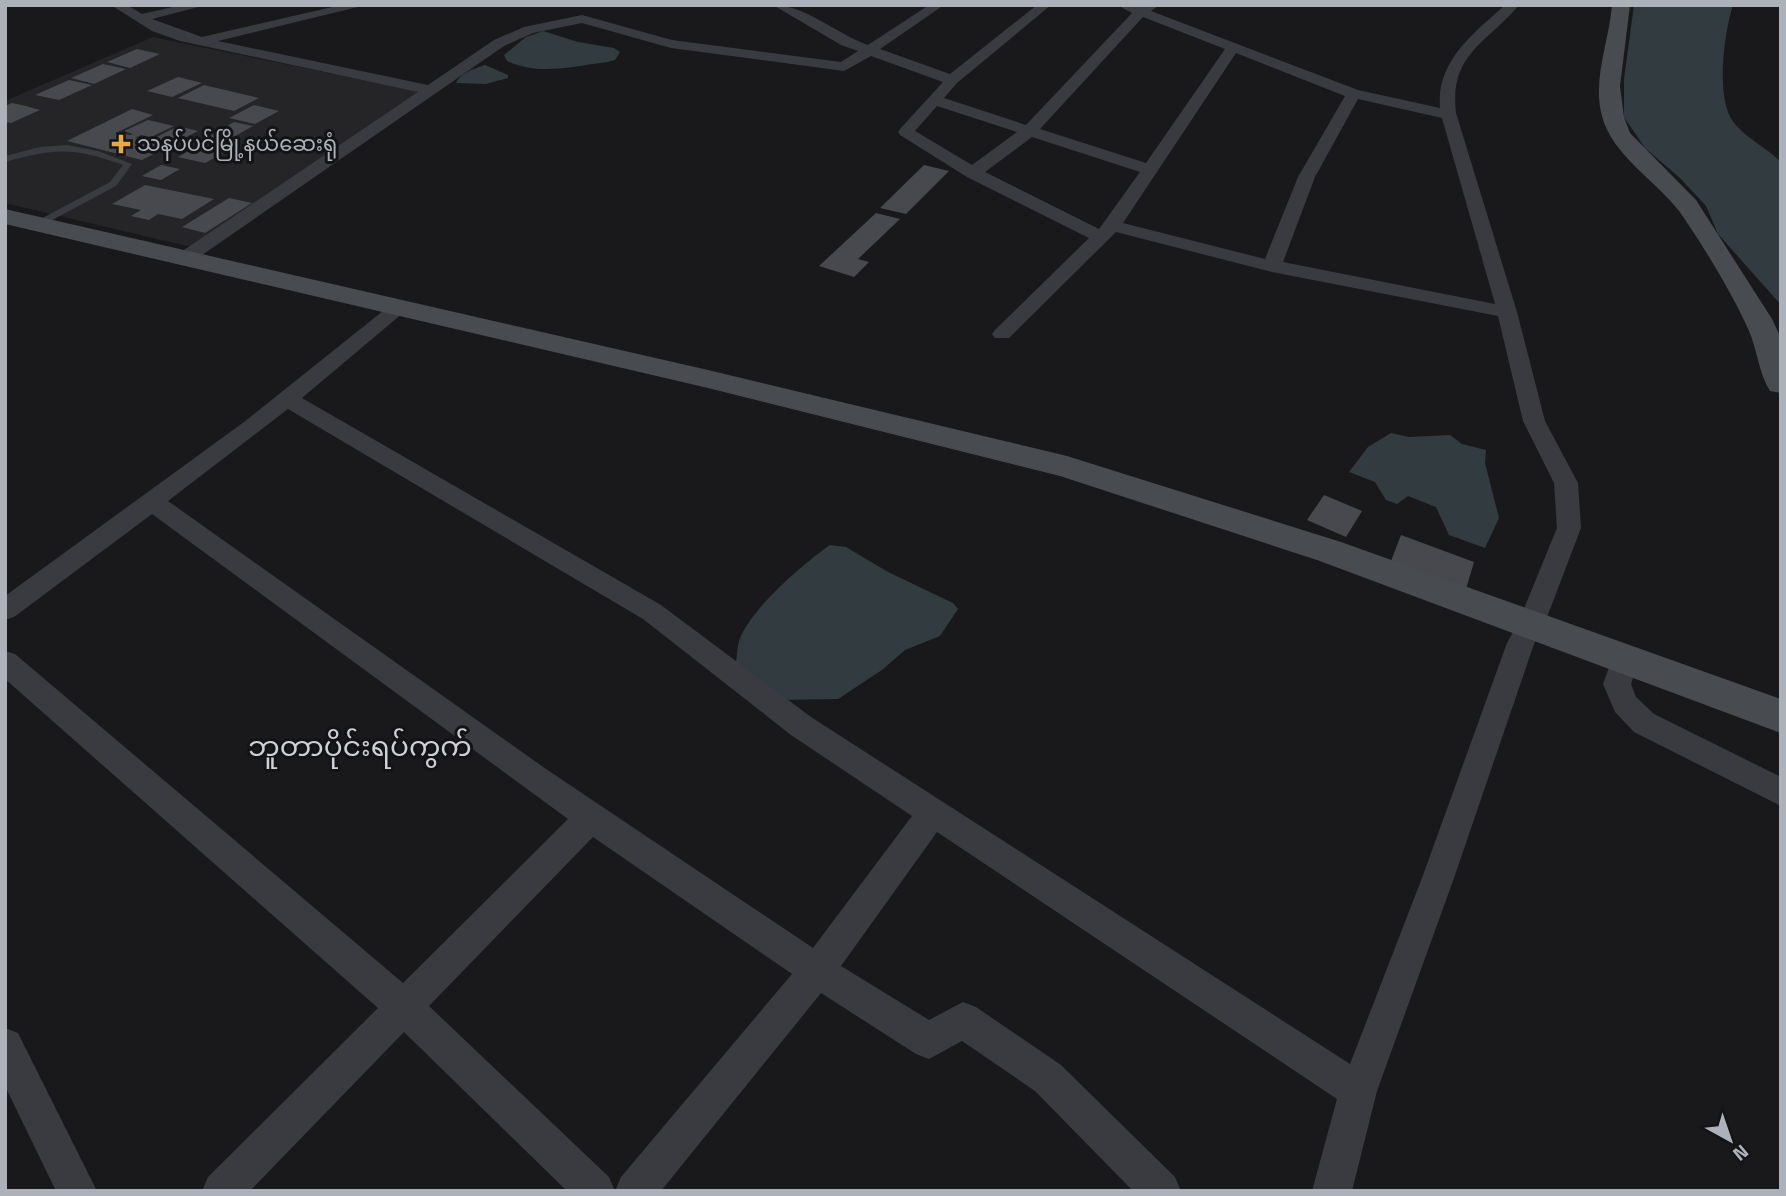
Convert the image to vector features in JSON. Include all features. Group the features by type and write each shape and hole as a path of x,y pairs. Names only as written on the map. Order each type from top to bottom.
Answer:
{"street":[{"path":"117,5 157,28 198,41 431,90"},
{"path":"140,18 200,5"},
{"path":"198,41 360,5"},
{"path":"779,5 869,51 952,80"},
{"path":"185,258 499,43 529,30 582,19 671,44 845,67 938,5"},
{"path":"1045,5 952,80 906,132 973,173 1106,231 1507,312"},
{"path":"1123,5 1147,8 1233,47 1354,94 1446,114"},
{"path":"1332,1191 1358,1091 1438,878 1492,719 1569,527 1566,483 1534,421 1507,312 1456,136 1446,114 1449,72 1468,45 1513,5"},
{"path":"1621,5 1621,22 1607,92 1613,121 1620,135 1687,205 1703,229 1758,319 1772,350 1781,384"},
{"path":"973,173 1030,131 1147,8"},
{"path":"1002,334 1106,231 1233,47"},
{"path":"1272,266 1287,215 1308,169 1354,94"},
{"path":"934,100 1148,169"},
{"path":"5,216 400,307 1067,467 1329,551 1781,716"},
{"path":"5,610 288,399 400,307"},
{"path":"288,399 652,612 801,726 1358,1091"},
{"path":"151,501 592,817 816,972 929,1041 963,1020 1048,1078 1161,1191"},
{"path":"1781,690 1667,651 1638,651 1625,659 1617,684 1625,704 1644,723 1781,792"},
{"path":"5,662 403,1006 595,1191"},
{"path":"635,1191 816,972 933,813"},
{"path":"222,1191 592,817"},
{"path":"5,1046 77,1191"}],"lane":[{"path":"5,159 38,149 62,146 102,154 128,164 113,184 38,224"}],"shaded area":[{"path":"1634,5 1733,5 1724,49 1725,99 1734,123 1781,162 1781,305 1718,234 1706,206 1680,178 1645,148 1624,117 1624,79"},
{"path":"543,31 578,42 614,48 620,52 615,60 608,62 557,69 519,66 507,61 504,55 526,37"},
{"path":"153,37 421,92 191,247 5,203 5,101"},
{"path":"485,65 508,75 508,78 486,84 456,83 472,69"},
{"path":"1391,433 1409,437 1450,435 1462,444 1486,450 1485,463 1499,518 1485,548 1449,535 1436,507 1408,496 1397,504 1386,500 1375,482 1349,472 1368,447"},
{"path":"830,545 846,547 888,572 953,603 958,609 940,636 905,650 882,670 838,699 779,700 736,663 739,641 765,602 792,575"}],"building":[{"path":"137,49 160,54 130,68 107,62"},
{"path":"103,64 126,69 94,84 71,78"},
{"path":"178,77 202,83 172,97 147,91"},
{"path":"69,80 92,85 59,100 35,95"},
{"path":"204,85 259,98 234,111 178,98"},
{"path":"12,103 40,110 11,123 5,122 5,106"},
{"path":"254,105 279,111 255,124 229,118"},
{"path":"132,109 153,115 118,132 133,134 124,131 148,120 174,126 151,137 141,135 135,138 149,141 178,126 198,131 142,160 67,141"},
{"path":"234,122 253,126 218,146 199,142"},
{"path":"199,145 226,152 205,163 178,157"},
{"path":"161,165 180,169 161,180 142,176"},
{"path":"924,165 949,171 906,214 880,208"},
{"path":"145,185 214,199 182,219 158,214 149,220 131,216 141,210 112,204"},
{"path":"229,198 252,203 205,233 182,227"},
{"path":"876,213 900,219 858,259 869,262 854,277 819,266"},
{"path":"1324,495 1362,511 1346,537 1307,520"},
{"path":"1401,535 1474,562 1466,589 1391,561"}],"place":[{"name":"သနပ်ပင်မြို့နယ်ဆေးရုံ","path":"121,144"}],"district":[{"name":"ဘူတာပိုင်းရပ်ကွက်","path":"360,746"}]}
